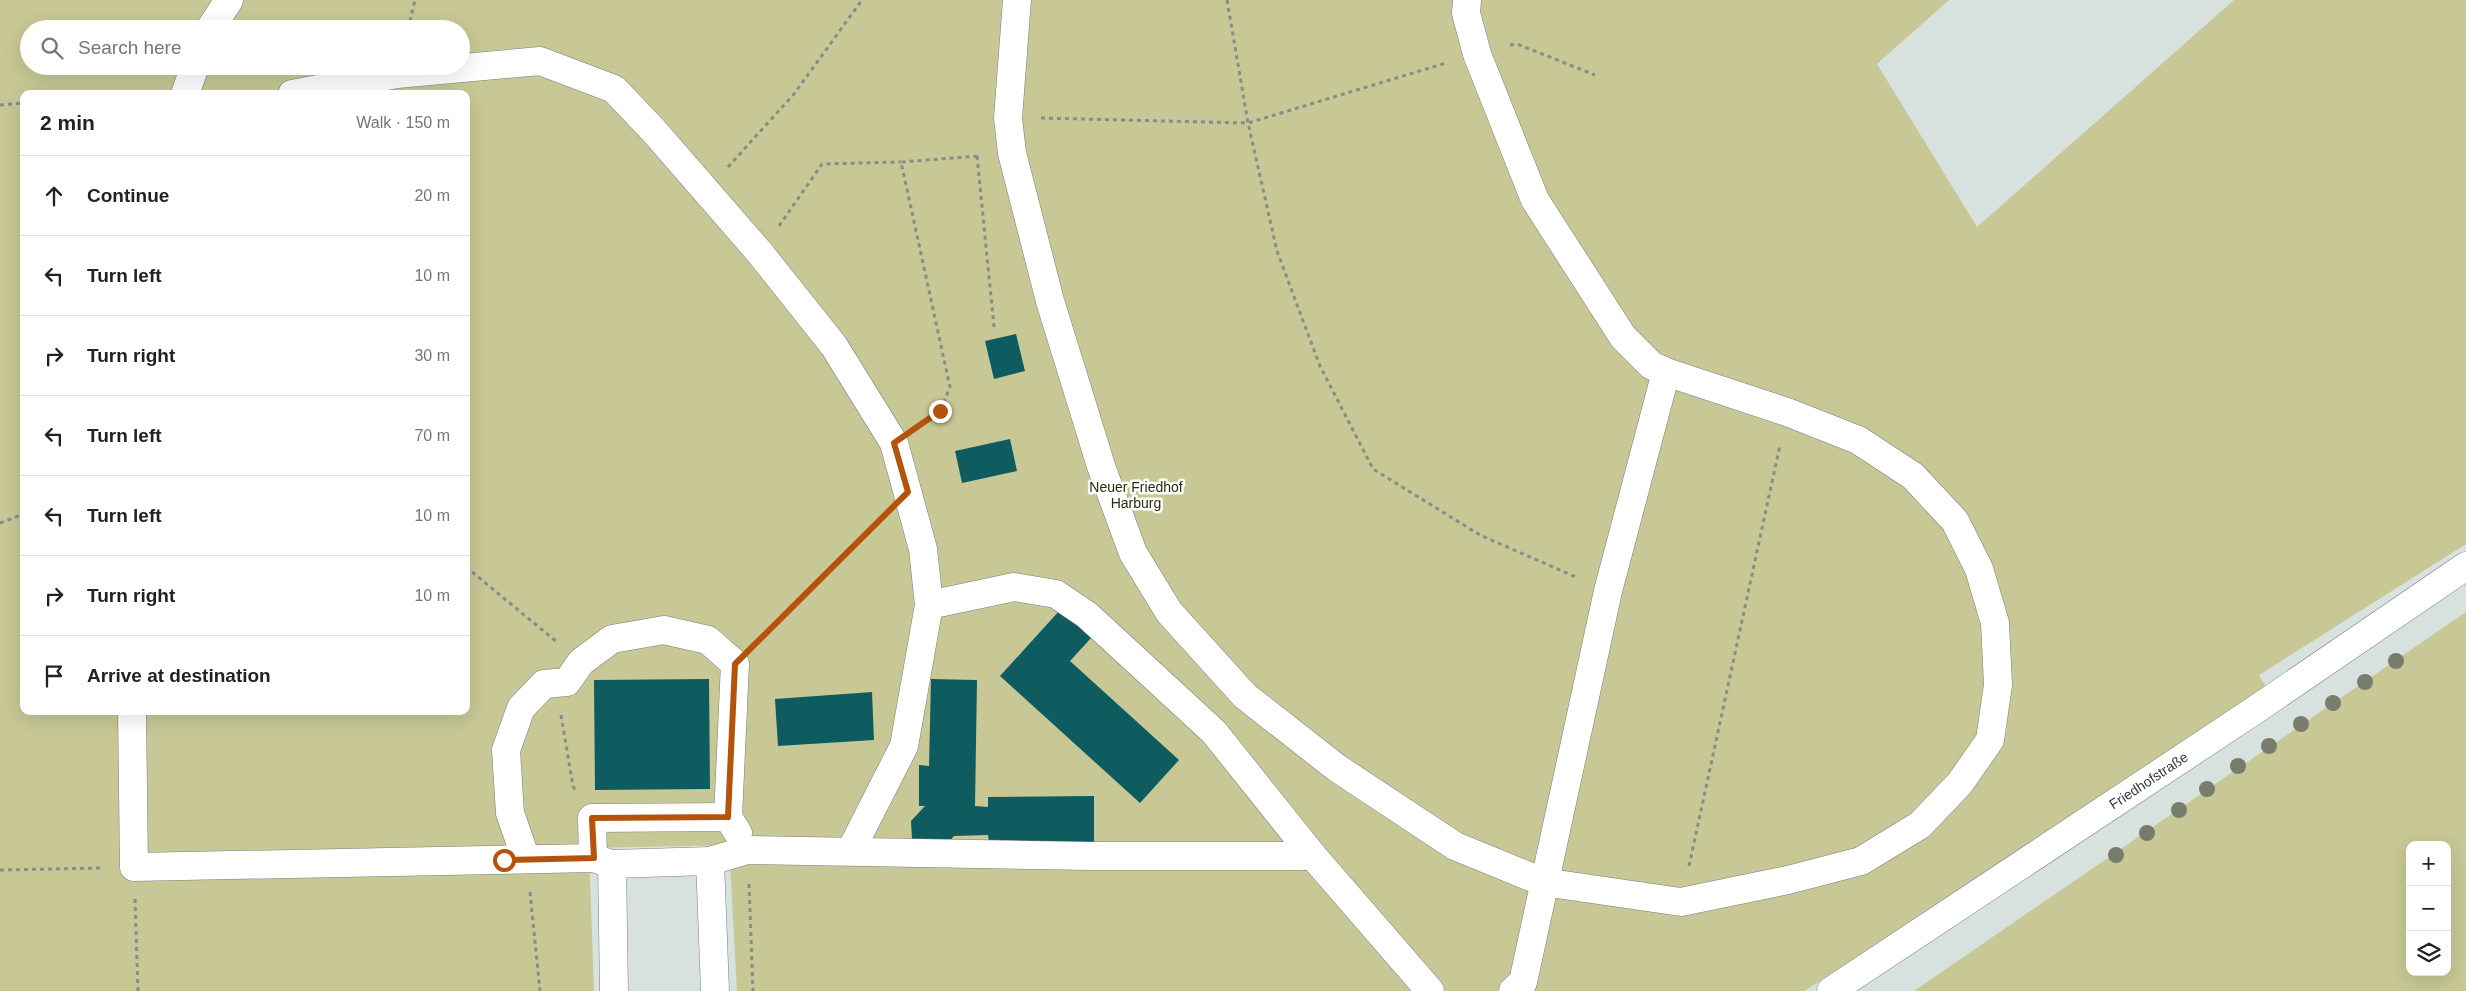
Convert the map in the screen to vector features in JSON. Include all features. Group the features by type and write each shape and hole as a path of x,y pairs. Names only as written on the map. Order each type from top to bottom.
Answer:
{"street":[{"path":"216,20 229,0"},
{"path":"1017,0 1008,118 1012,154 1048,291 1101,466 1133,553 1169,612 1245,696 1337,768 1455,846 1544,882 1681,902 1788,880 1862,861 1920,825 1960,783 1990,740 1998,686 1994,623 1979,569 1955,520 1913,476 1858,440 1787,412 1651,366 1624,337 1534,200 1477,54 1466,13 1467,0"},
{"path":"470,67 540,61 614,89 707,191 760,253 834,346 897,451 923,548 929,605 904,746 852,850"},
{"path":"187,90 192,75"},
{"path":"313,90 392,75"},
{"path":"1513,991 1523,982 1608,591 1666,372"},
{"name":"Friedhofstraße","path":"1830,991 2255,710 2466,566"},
{"path":"929,605 1014,587 1056,594 1087,615 1214,732 1313,856 1430,991"},
{"path":"526,859 510,813 506,750 521,708 544,684 574,672 612,639 664,630 708,640 735,664 728,817 747,850"},
{"path":"132,715 134,868 526,859 603,861 710,860 747,850 852,850 1108,857 1313,856"},
{"path":"614,991 603,861 592,818 728,817"},
{"path":"710,860 715,991"}],"path":[{"path":"410,20 415,0"},
{"path":"707,191 794,94 862,0"},
{"path":"1227,0 1248,123 1277,251 1320,366 1345,417 1374,469 1480,535 1608,591"},
{"path":"1543,53 1595,75"},
{"path":"1008,118 1248,123 1477,54"},
{"path":"0,105 20,103"},
{"path":"782,221 822,164 901,162 977,156 994,327"},
{"path":"897,451 940,411 950,387 901,162"},
{"path":"1681,902 1787,412"},
{"path":"735,664 908,492"},
{"path":"0,523 20,516"},
{"path":"470,572 574,672 560,717 573,786 592,818"},
{"path":"526,859 540,991"},
{"path":"0,870 134,868 138,991"},
{"path":"749,884 753,991"}],"green space":[{"name":"Neuer Friedhof Harburg","path":"0,0 1949,0 1877,64 1977,227 2234,0 2466,0 2466,544 2259,675 2272,698 1804,991 737,991 729,845 589,848 594,991 0,991"},
{"path":"2466,612 2466,991 1914,991"}],"building":[{"path":"1016,334 1025,371 994,379 985,341"},
{"path":"1010,439 1017,471 962,483 955,451"},
{"path":"1060,610 1091,638 1070,661 1179,760 1140,803 1000,676"},
{"path":"709,679 710,789 595,790 594,680"},
{"path":"931,679 977,680 975,806 988,807 988,797 1094,796 1094,842 989,842 988,835 954,836 942,850 926,850 912,839 911,821 925,806 919,806 919,765 929,766"},
{"path":"872,692 874,740 778,746 775,699"}],"route":[{"path":"504,860 594,858 592,818 728,817 735,664 908,492 894,443 940,411"}]}
